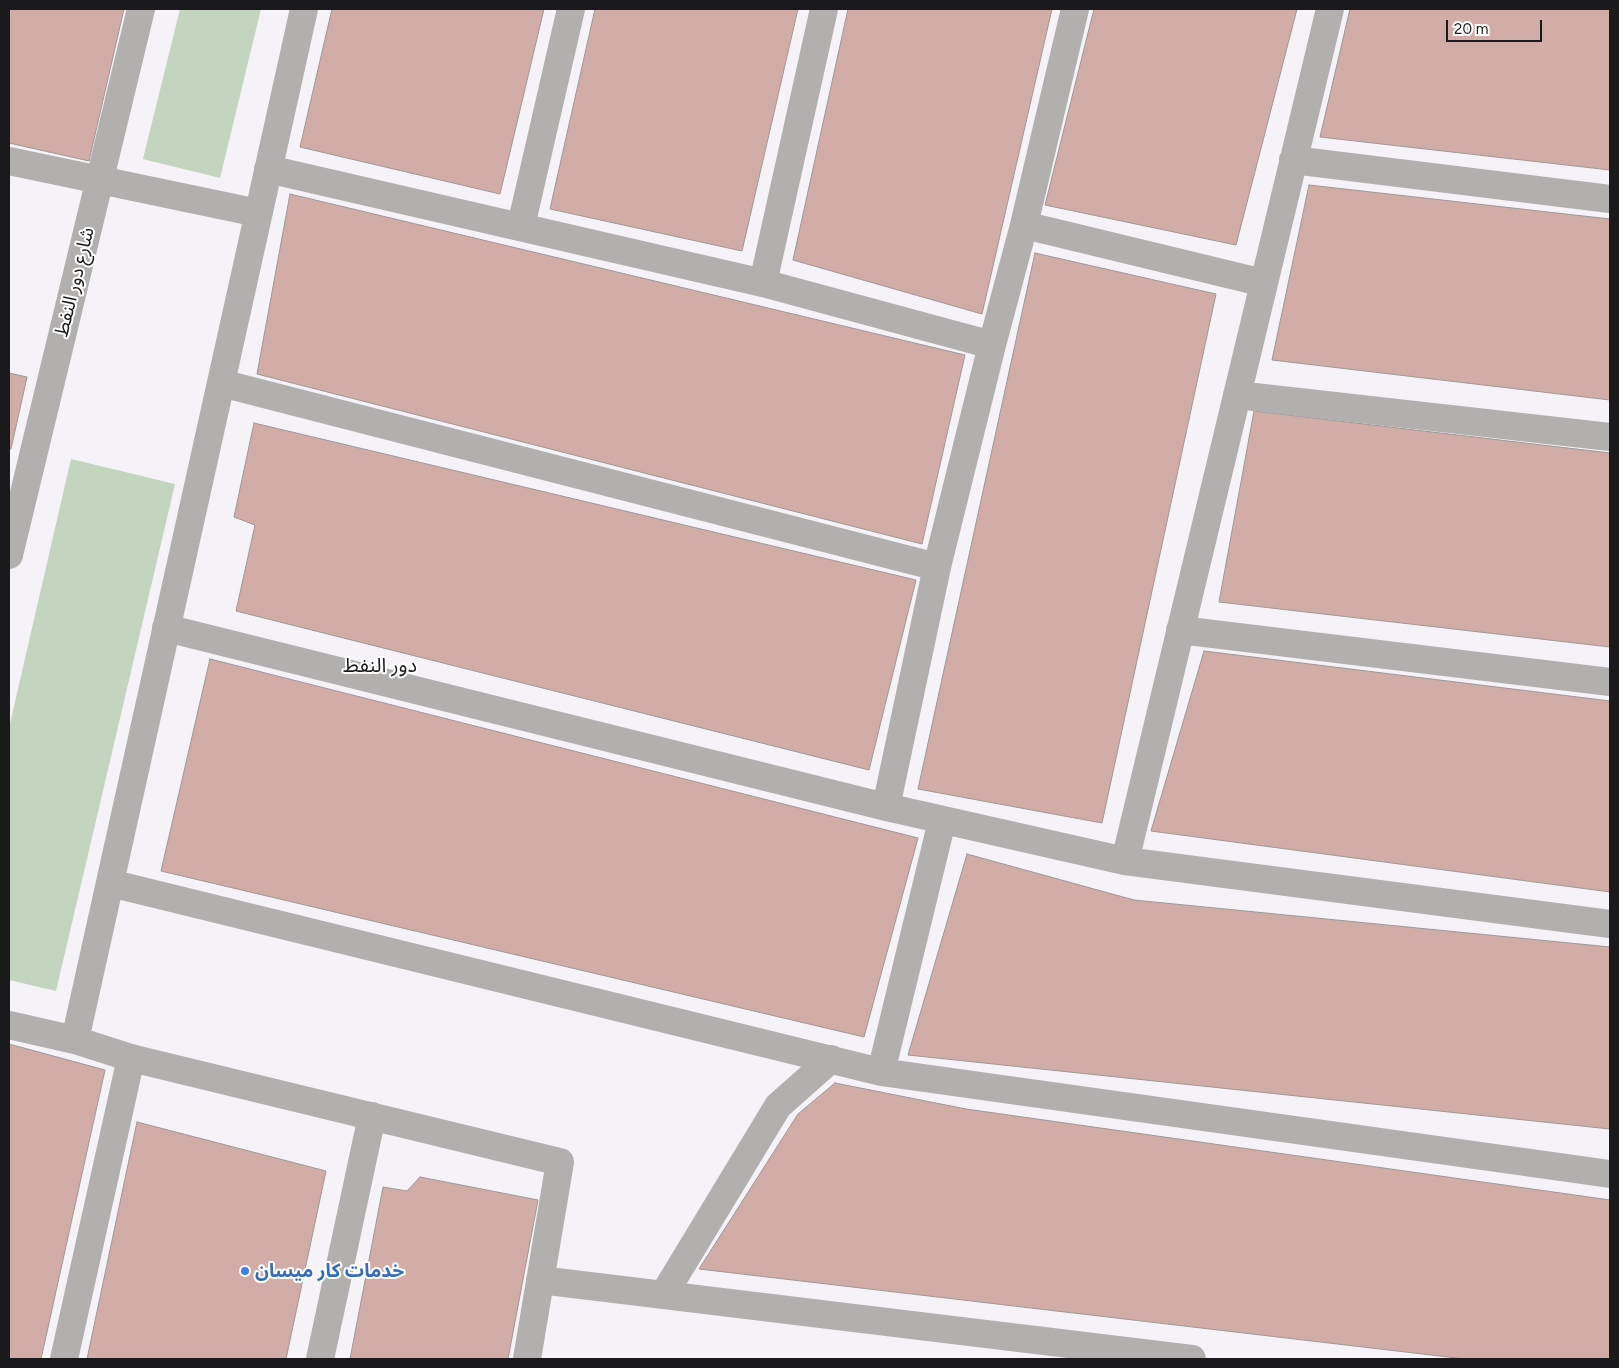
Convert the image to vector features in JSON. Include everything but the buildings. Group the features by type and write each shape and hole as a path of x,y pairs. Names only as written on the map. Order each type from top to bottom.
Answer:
{"street":[{"name":"شارع دور النفط","path":"9,555 141,9"},
{"path":"75,1040 304,9"},
{"path":"521,226 571,9"},
{"path":"763,283 824,9"},
{"path":"886,807 937,567 1024,225 1075,9"},
{"path":"1126,861 1330,9"},
{"path":"9,160 258,213"},
{"path":"1293,160 1610,200"},
{"path":"268,168 763,283 992,345"},
{"path":"1024,225 1264,283"},
{"path":"221,384 937,567"},
{"path":"1237,395 1610,436"},
{"path":"166,628 942,821 1126,861 1610,924"},
{"path":"1180,630 1610,682"},
{"path":"881,1072 942,821"},
{"path":"110,883 881,1072 1610,1174"},
{"path":"9,1025 75,1040 131,1058 560,1162 527,1359"},
{"path":"64,1359 131,1058"},
{"path":"664,1294 778,1106 832,1059"},
{"path":"320,1359 372,1116"},
{"path":"540,1280 1192,1359"}],"green space":[{"path":"180,9 261,9 220,178 143,159"},
{"path":"71,459 175,484 56,991 9,980 9,728"}],"place":[{"name":"خدمات كار ميسان","path":"245,1271"}],"district":[{"name":"دور النفط","path":"380,666"}]}
